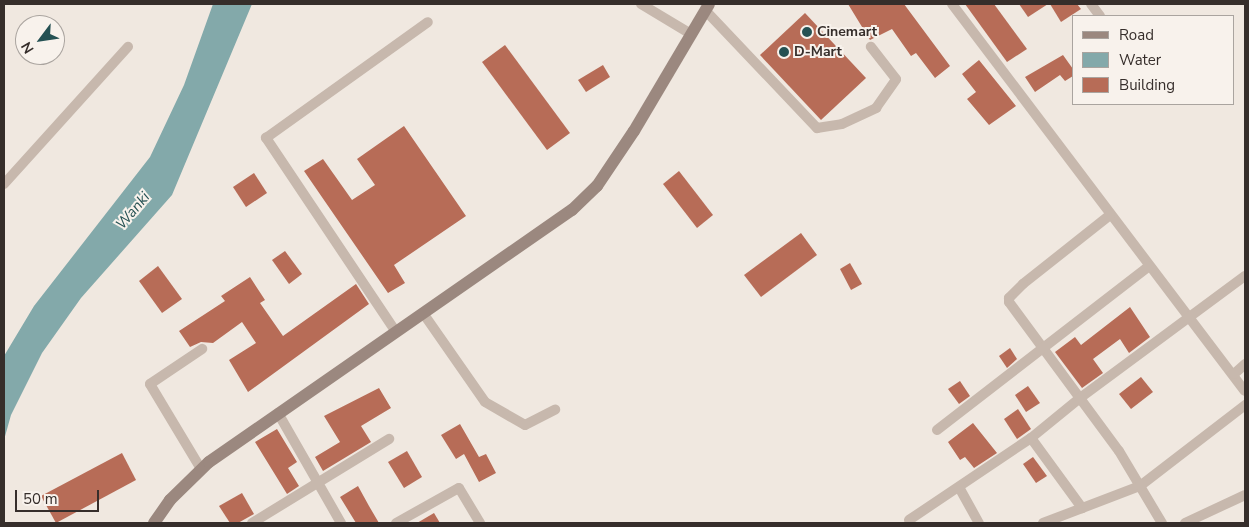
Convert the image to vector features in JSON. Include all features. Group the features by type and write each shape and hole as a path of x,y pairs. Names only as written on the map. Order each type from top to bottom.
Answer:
{"street":[{"path":"641,4 691,34"},
{"path":"952,4 1148,267 1234,374 1245,391"},
{"path":"1091,4 1099,15"},
{"path":"154,523 170,500 202,469 278,413 564,216 597,186 634,131 707,7 818,128 842,124 876,108 896,79 871,47"},
{"path":"396,332 266,138 428,22"},
{"path":"4,184 128,47"},
{"path":"1110,215 1008,298 1013,312 1080,398 1140,486 1162,523"},
{"path":"937,430 1148,267"},
{"path":"909,520 960,489 1024,440 1031,438 1080,398 1245,276"},
{"path":"423,313 484,402 525,425 555,410"},
{"path":"202,349 150,384 202,469"},
{"path":"1234,374 1245,364"},
{"path":"1043,523 1140,486 1245,405"},
{"path":"278,413 341,523"},
{"path":"1031,438 1082,508"},
{"path":"252,523 389,439"},
{"path":"396,523 459,488 480,523"},
{"path":"960,489 979,523"},
{"path":"1185,523 1245,495"}],"water":[{"name":"Wanki","path":"213,4 252,4 172,195 81,298 42,353 11,415 4,440 4,356 34,306 150,157 184,85"}],"building":[{"path":"848,4 904,4 950,66 935,78 916,53 911,56 892,29 870,40"},
{"path":"965,4 994,4 1027,49 1007,62"},
{"path":"1019,4 1048,4 1028,17"},
{"path":"1050,4 1077,4 1081,9 1061,22"},
{"path":"805,13 866,78 821,120 760,55"},
{"path":"505,45 570,133 547,150 482,62"},
{"path":"1063,55 1072,68 1072,77 1065,81 1060,75 1035,92 1025,77"},
{"path":"979,60 1016,106 989,125 967,99 976,92 962,74"},
{"path":"603,65 610,77 586,92 578,80"},
{"path":"404,126 466,216 394,265 405,283 388,293 304,171 323,159 352,200 375,185 357,159"},
{"path":"679,171 713,215 697,228 663,184"},
{"path":"254,173 267,193 246,207 233,187"},
{"path":"801,233 817,255 761,297 744,275"},
{"path":"285,251 302,274 289,284 272,260"},
{"path":"850,263 862,284 851,290 840,269"},
{"path":"158,266 182,299 162,313 139,281"},
{"path":"250,277 265,300 260,303 283,336 356,284 369,304 248,392 229,360 256,343 242,322 213,343 201,342 190,347 179,331 225,301 221,296"},
{"path":"1130,307 1150,337 1129,353 1120,339 1093,359 1103,373 1082,388 1055,352 1075,337 1081,345"},
{"path":"1010,348 1017,359 1007,368 999,356"},
{"path":"1141,377 1153,392 1131,409 1119,394"},
{"path":"960,381 970,396 959,404 948,389"},
{"path":"1028,386 1040,403 1026,412 1015,395"},
{"path":"379,388 391,408 361,426 371,442 323,471 315,457 340,442 324,416"},
{"path":"1018,409 1031,429 1017,439 1004,419"},
{"path":"973,423 997,453 974,468 965,457 960,460 948,442"},
{"path":"460,424 479,457 486,454 496,473 479,482 464,454 456,459 441,435"},
{"path":"277,429 297,462 288,468 299,486 287,494 255,442"},
{"path":"407,451 422,477 404,488 388,462"},
{"path":"122,453 136,480 56,523 41,496"},
{"path":"1033,457 1047,476 1036,483 1023,464"},
{"path":"358,486 379,523 356,523 340,497"},
{"path":"242,493 254,514 238,523 230,523 219,506"},
{"path":"434,513 440,523 417,523"}],"place":[{"name":"Cinemart","path":"807,32"},
{"name":"D-Mart","path":"784,52"}]}
